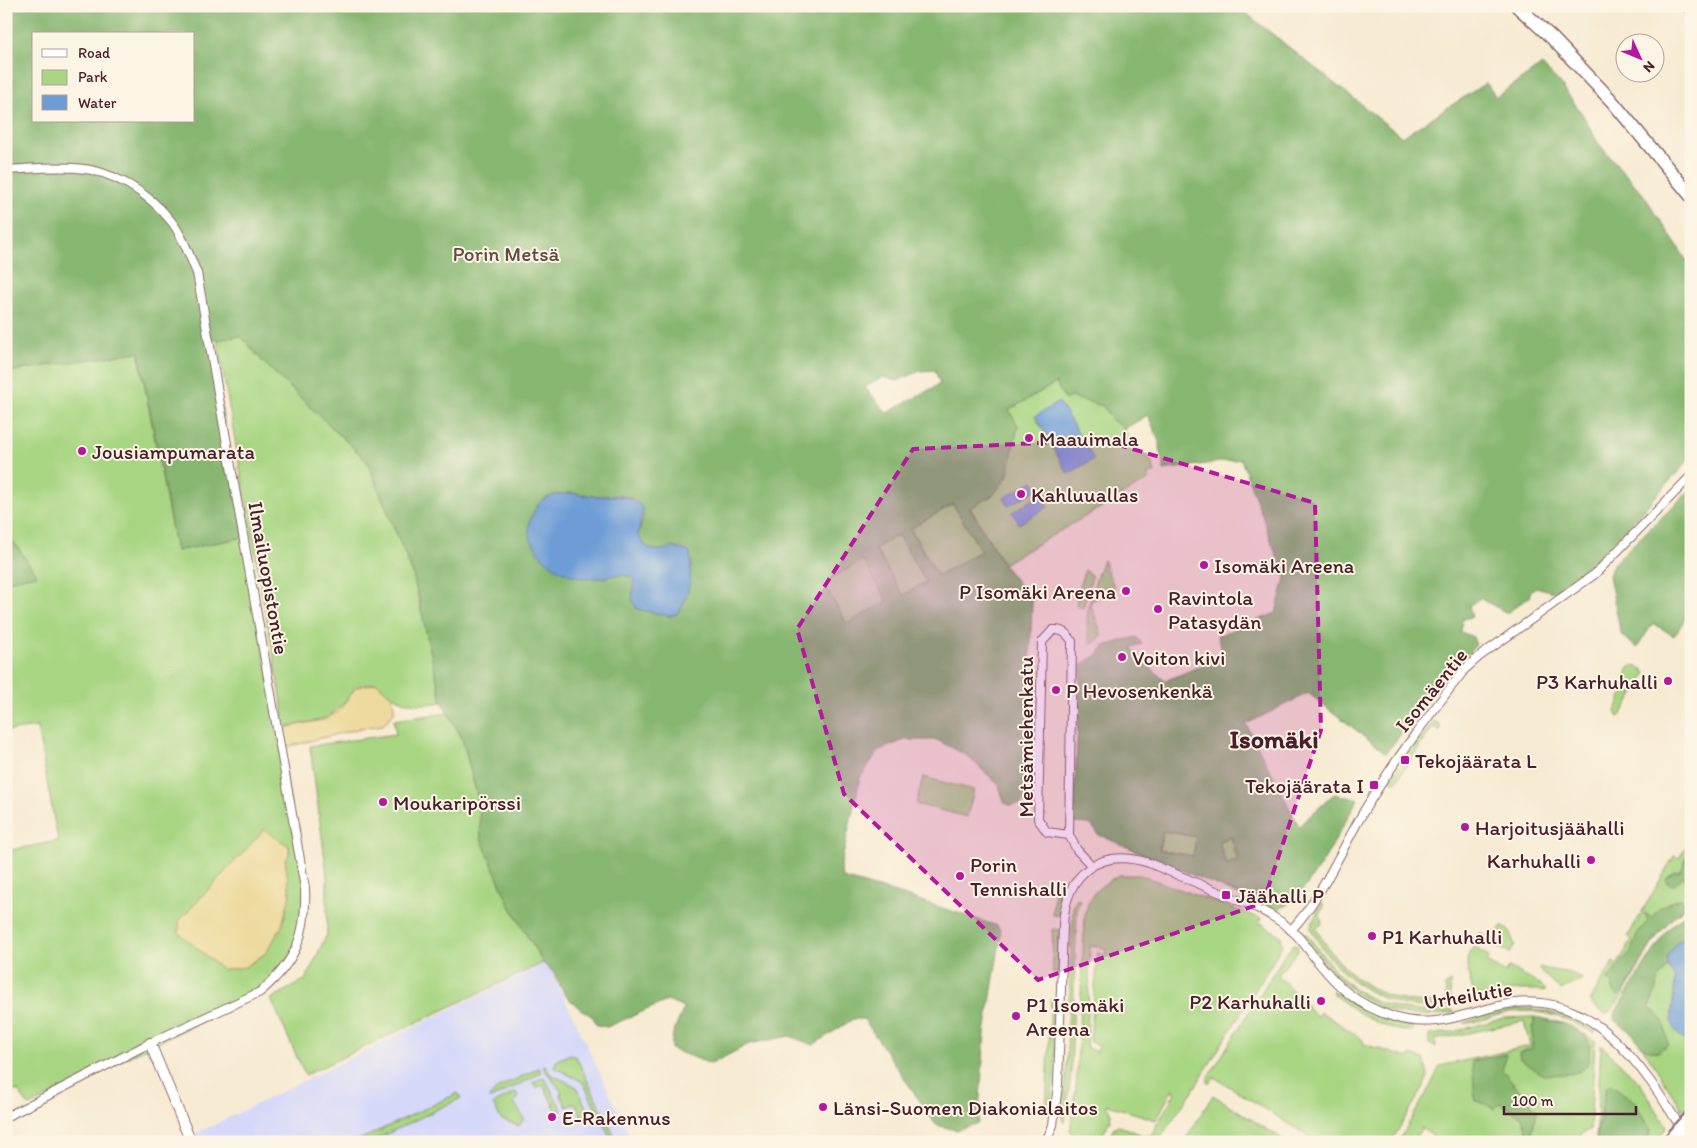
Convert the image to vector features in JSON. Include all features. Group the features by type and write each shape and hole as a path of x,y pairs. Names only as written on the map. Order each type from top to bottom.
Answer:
{"highway":[{"path":"1517,6 1552,38 1611,100 1691,196"},
{"path":"1668,1142 1691,1116"},
{"path":"1680,1142 1691,1130"}],"street":[{"name":"Ilmailuopistontie","path":"6,170 76,168 103,172 144,195 171,222 181,238 197,273 281,740 305,888 306,912 302,933 296,949 275,979 260,992 150,1043 6,1117"},
{"name":"Isomäentie","path":"1291,930 1300,921 1317,894 1374,794 1465,669 1480,656 1595,574 1691,476"},
{"name":"Metsämiehenkatu","path":"1059,629 1072,641 1069,835 1047,832 1038,819 1042,642 1053,630 1059,629"},
{"path":"1046,1142 1053,1125 1058,1085 1063,925 1066,898 1073,884 1092,866 1077,850 1069,835"},
{"name":"Urheilutie","path":"1092,866 1112,858 1135,858 1257,908 1291,930 1335,983 1354,1000 1396,1018 1423,1022 1450,1020 1501,1006 1528,1003 1558,1006 1580,1015 1609,1034 1629,1052 1652,1081 1690,1142"},
{"path":"150,1043 191,1142"}],"highlighted area":[{"path":"1102,440 1315,503 1321,730 1263,903 1038,980 844,794 797,629 913,449"}],"shaded area":[{"path":"547,962 633,1142 194,1142 191,1136"}],"green space":[{"name":"Porin Metsä","path":"6,6 1237,6 1402,137 1486,83 1496,97 1542,65 1559,82 1583,115 1598,143 1643,194 1691,267 1691,458 1608,547 1591,563 1553,592 1536,587 1531,590 1529,597 1507,613 1480,598 1469,606 1472,617 1462,619 1461,632 1473,637 1476,645 1448,674 1386,753 1308,693 1246,724 1299,826 1334,794 1358,799 1333,845 1313,876 1290,902 1277,911 1099,835 1090,824 1073,823 1081,665 1097,655 1104,646 1136,637 1142,644 1132,647 1134,652 1165,681 1224,656 1217,636 1276,613 1285,578 1241,459 1164,470 1159,441 1148,415 1124,429 1111,419 1103,406 1070,397 1065,400 1056,383 1009,410 1018,426 1007,477 993,495 970,508 1003,564 1032,601 1026,797 1021,804 1009,805 1004,802 999,785 966,755 937,740 905,740 879,750 860,778 840,869 843,878 998,926 1001,934 985,1033 978,1123 956,1130 936,1125 864,1019 853,1019 813,1045 790,1036 749,1044 711,1064 671,1049 673,1033 684,1008 667,1001 607,1027 597,1025 593,1017 565,995 553,972 543,963 509,904 481,838 479,803 462,738 442,702 413,574 367,461 266,365 241,336 210,341 244,537 176,551 139,352 6,372","holes":["935,370 940,384 887,413 865,387 883,377 897,381 920,371","570,493 619,496 638,502 642,508 643,516 638,536 642,541 654,550 676,547 692,562 685,600 677,614 668,616 634,591 634,579 624,574 615,575 548,498","953,504 981,551 938,576 910,529","898,535 926,582 903,595 875,549","863,560 887,601 847,624 823,583","1163,831 1196,837 1193,856 1159,850","1231,837 1238,860 1226,864 1219,841"]},
{"name":"Maauimala","path":"1064,316 1133,446 1147,457 1155,473 1148,474 1150,479 1003,564 909,403"},
{"path":"241,336 266,365 367,461 413,574 442,702 423,704 406,702 384,690 376,683 356,687 340,707 327,717 286,727 217,339"},
{"path":"138,351 176,551 244,537 305,891 296,949 260,992 29,1106 17,1090 6,1095 6,851 58,841 37,727 6,731 6,581 36,575 6,531 6,372","holes":["289,846 289,855 285,859 290,894 282,926 266,953 245,967"]},
{"path":"1691,489 1691,610 1674,636 1653,623 1637,648 1621,634 1609,576 1613,564"},
{"path":"953,504 981,551 938,576 910,528"},
{"path":"6,531 37,575 6,581"},
{"path":"898,535 926,582 903,595 875,548"},
{"path":"863,559 887,601 847,624 823,583"},
{"path":"1103,560 1115,589 1108,592 1106,586 1099,589 1098,598 1090,602"},
{"path":"1085,570 1092,576 1083,608 1076,606 1078,589"},
{"path":"1090,602 1102,636 1091,645 1087,624"},
{"path":"1633,665 1644,670 1646,674 1618,717 1615,712 1623,694 1628,669"},
{"path":"448,713 462,738 479,803 481,838 509,904 543,963 305,1075 271,999 306,979 327,934 327,875 310,746 396,734 394,720"},
{"path":"1434,721 1440,724 1440,731 1433,727 1395,783 1390,779"},
{"path":"923,777 974,790 967,817 916,804"},
{"path":"1163,830 1197,837 1193,856 1159,850"},
{"path":"1231,837 1238,860 1226,864 1219,841"},
{"path":"1691,838 1691,903 1662,929 1650,946 1625,991 1606,1014 1592,1005 1590,1001 1613,962 1617,965 1632,940 1628,936 1674,856 1679,858"},
{"path":"1691,854 1691,878 1683,877 1673,885 1667,883 1666,878 1674,872 1681,871 1686,858"},
{"path":"1119,875 1140,875 1259,918 1262,920 1258,921 1281,936 1282,945 1272,963 1192,1092 1157,1142 1106,1142 1114,1128 1119,1126 1145,1136 1151,1135 1175,1093 1173,1088 1156,1120 1105,1104 1111,1113 1110,1120 1099,1142 1086,1142 1070,1131 1076,1090 1085,914 1090,900 1097,890","holes":["1096,945 1106,949 1105,955 1098,952 1090,1042 1099,1045 1097,1052 1087,1048 1090,946 1096,947"]},
{"path":"1055,881 1065,883 1059,915 1052,915"},
{"path":"1077,899 1080,900 1077,908 1071,1073 1065,1123 1062,1117 1066,1079 1073,907"},
{"path":"1681,899 1685,903 1684,908 1657,936 1624,991 1618,996 1608,979 1631,951 1637,934 1648,921 1644,914 1652,918 1664,905"},
{"path":"1322,903 1324,906 1320,916 1322,924 1316,928 1339,961 1354,975 1370,987 1387,995 1406,1001 1426,1003 1447,1001 1445,986 1450,982 1451,1003 1445,1006 1434,1007 1406,1005 1373,993 1357,983 1331,959 1311,929 1311,925"},
{"path":"1691,909 1691,933 1675,944 1667,958 1668,965 1659,979 1650,1007 1663,1020 1668,1044 1658,1052 1643,1048 1632,1033 1615,1020 1614,1014 1667,930"},
{"path":"1502,925 1509,931 1515,945 1510,953 1489,944 1478,936 1481,932 1493,941"},
{"path":"1052,929 1060,930 1058,972 1053,974"},
{"path":"1305,932 1334,969 1346,981 1373,999 1404,1009 1420,1011 1453,1010 1454,1013 1428,1016 1405,1014 1385,1009 1367,1001 1336,975 1305,937"},
{"path":"1294,944 1297,945 1298,950 1278,975 1316,1016 1321,1012 1362,1039 1364,1044 1408,1058 1410,1055 1424,1059 1428,1076 1423,1088 1391,1142 1318,1142 1214,1077 1208,1083 1208,1078 1284,956"},
{"path":"1474,947 1489,956 1486,962 1506,973 1509,967 1541,985 1546,991 1510,991 1475,997 1467,964 1470,952"},
{"path":"1668,965 1675,978 1675,991 1688,1044 1691,1044 1691,1102 1683,1110 1643,1048 1658,1052 1663,1020 1650,1007 1659,979"},
{"path":"1540,967 1567,972 1582,979 1561,990 1538,969"},
{"path":"1332,991 1335,991 1371,1014 1412,1026 1413,1030 1394,1029 1371,1020 1333,994"},
{"path":"1051,999 1053,1000 1054,1013 1057,1015 1054,1082 1049,1112 1046,1113"},
{"path":"1527,1008 1566,1015 1596,1031 1593,1033 1560,1017 1525,1011 1501,1014 1463,1023 1502,1010"},
{"path":"1534,1017 1532,1049 1519,1053 1562,1073 1569,1073 1591,1044 1583,1033 1595,1041 1590,1129 1581,1134 1578,1142 1440,1142 1422,1128 1412,1142 1398,1142 1440,1066 1530,1046 1524,1021 1435,1040 1436,1047 1429,1044 1429,1035 1453,1032 1504,1018","holes":["1473,1061 1502,1070 1537,1111 1530,1140 1522,1117 1500,1103"]},
{"path":"1534,1017 1562,1023 1579,1031 1589,1044 1589,1056 1586,1067 1573,1073 1543,1075 1520,1059 1519,1053 1532,1048"},
{"path":"1601,1045 1640,1083 1667,1127 1654,1142 1647,1142 1651,1130 1606,1088 1596,1141"},
{"path":"571,1054 576,1057 617,1142 606,1142 611,1139 583,1082 554,1067 557,1060"},
{"path":"1507,1054 1502,1070 1537,1111 1530,1141 1522,1117 1500,1103 1494,1109 1475,1099 1472,1061"},
{"path":"545,1065 550,1074 577,1087 589,1114 583,1118 575,1103 567,1107 560,1094 562,1093 543,1066"},
{"path":"539,1068 541,1073 491,1099 489,1098 498,1088"},
{"path":"544,1077 562,1110 558,1113 543,1085 536,1088 533,1083"},
{"path":"1611,1084 1634,1101 1651,1130 1647,1142 1596,1142 1606,1087"},
{"path":"516,1092 519,1098 513,1101 524,1119 519,1126 501,1119 493,1104"},
{"path":"458,1093 461,1098 370,1142 357,1141"},
{"path":"1213,1095 1287,1142 1184,1142"}],"sand":[{"path":"377,683 393,698 394,712 383,725 361,728 282,748 279,729 326,719 339,711 356,687"},
{"path":"264,830 289,846 289,855 285,859 290,894 282,926 266,953 245,967 223,970 179,933 179,921"}],"water":[{"path":"1059,402 1094,459 1068,474 1035,416"},
{"name":"Kahluuallas","path":"1033,481 1038,489 1008,506 1004,498"},
{"path":"570,493 595,496 622,496 633,500 643,509 638,536 644,544 650,549 676,548 690,553 689,585 685,601 677,614 668,616 637,609 632,600 634,579 625,575 582,578 564,572 547,562 532,542 529,523 539,504 546,498"},
{"path":"1041,495 1048,507 1019,524 1012,512"},
{"path":"1691,933 1691,1044 1679,1036 1671,1022 1675,979 1668,965 1667,958 1675,944"}],"place":[{"name":"Maauimala","path":"1029,438"},
{"name":"Jousiampumarata","path":"82,451"},
{"name":"Kahluuallas","path":"1021,494"},
{"name":"Isomäki Areena","path":"1204,565"},
{"name":"P Isomäki Areena","path":"1126,591"},
{"name":"Ravintola Patasydän","path":"1158,609"},
{"name":"Voiton kivi","path":"1122,657"},
{"name":"P3 Karhuhalli","path":"1668,681"},
{"name":"P Hevosenkenkä","path":"1056,690"},
{"name":"Tekojäärata L","path":"1405,760"},
{"name":"Tekojäärata I","path":"1374,785"},
{"name":"Moukaripörssi","path":"383,802"},
{"name":"Harjoitusjäähalli","path":"1465,827"},
{"name":"Karhuhalli","path":"1591,860"},
{"name":"Porin Tennishalli","path":"960,876"},
{"name":"Jäähalli P","path":"1226,895"},
{"name":"P1 Karhuhalli","path":"1372,936"},
{"name":"P2 Karhuhalli","path":"1321,1001"},
{"name":"P1 Isomäki Areena","path":"1016,1016"},
{"name":"Länsi-Suomen Diakonialaitos","path":"823,1107"},
{"name":"E-Rakennus","path":"552,1117"}],"district":[{"name":"Isomäki","path":"1274,739"}]}
